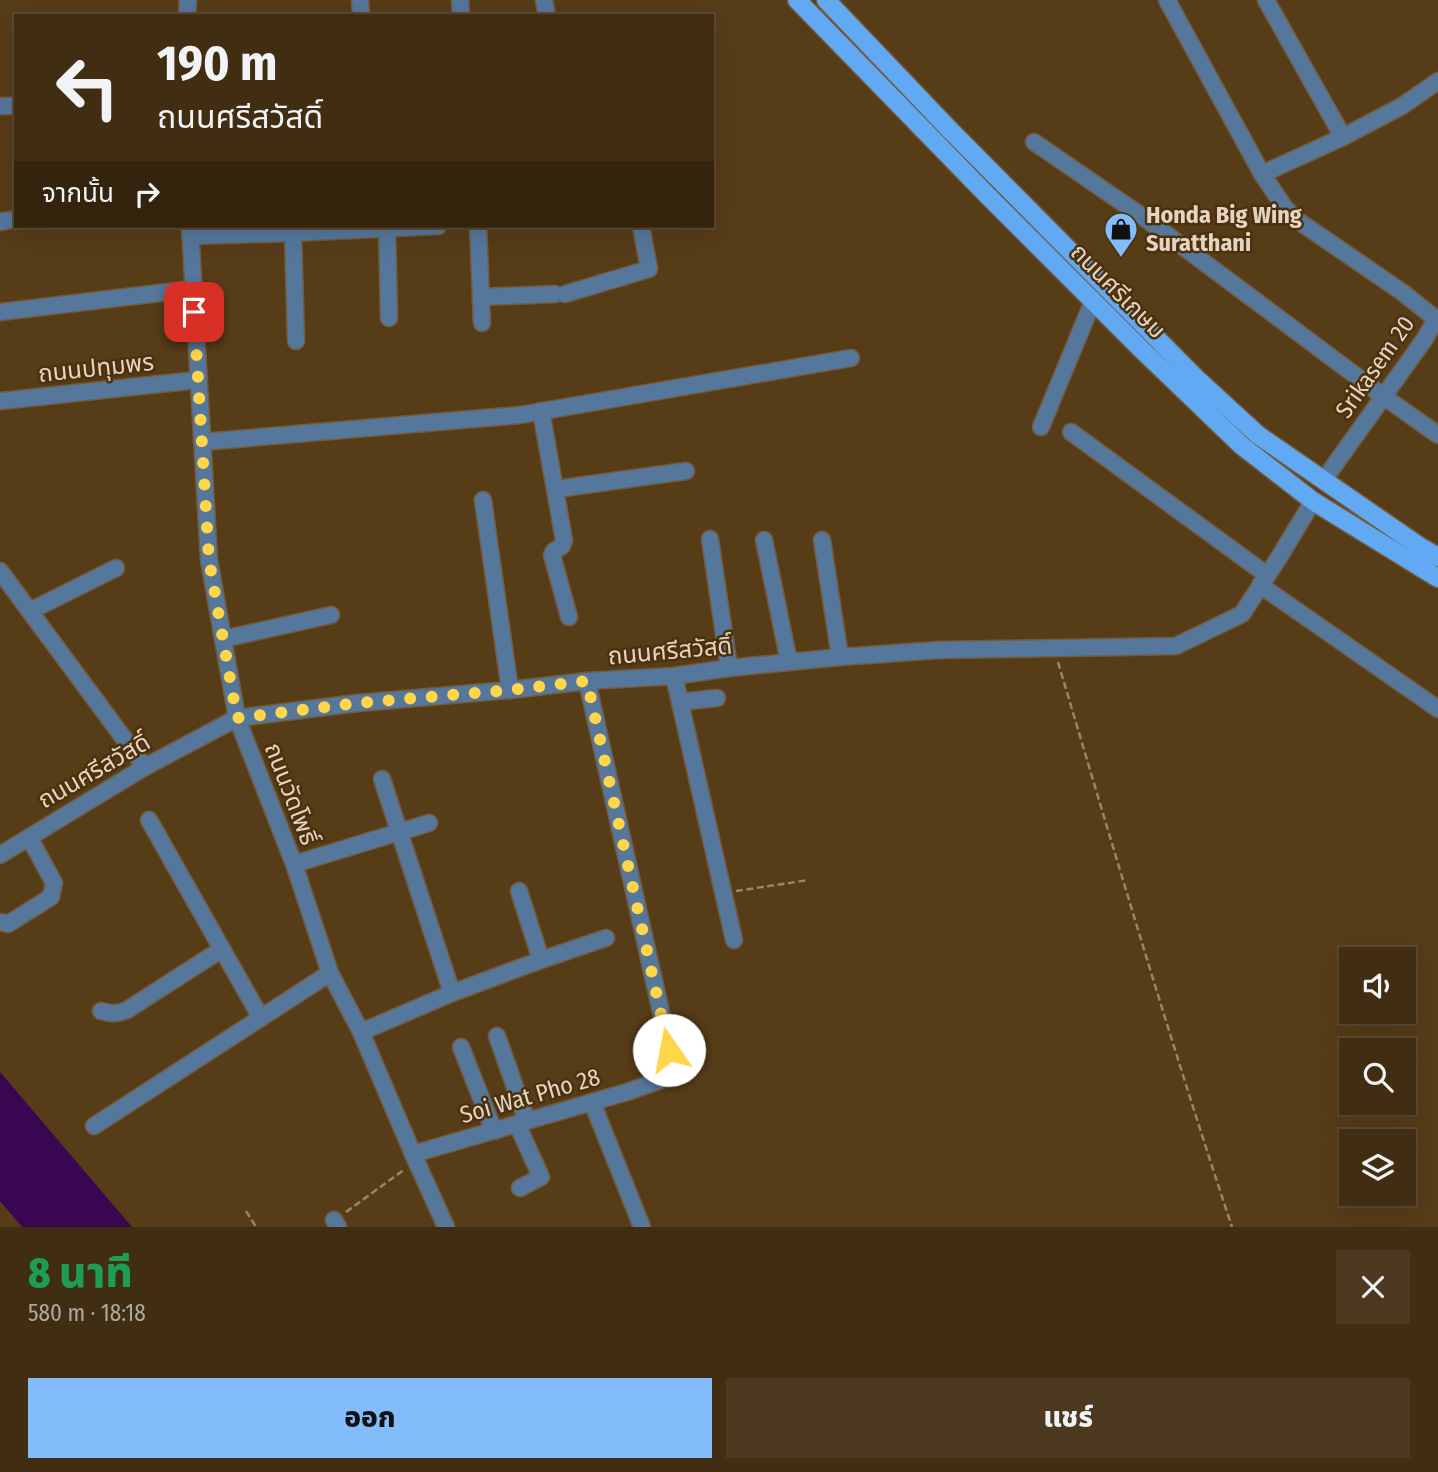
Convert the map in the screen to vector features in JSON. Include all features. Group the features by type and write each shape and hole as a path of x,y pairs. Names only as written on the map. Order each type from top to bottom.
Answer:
{"main road":[{"name":"ถนนศรีเกษม","path":"797,0 987,195 1242,446 1313,501 1438,578"},
{"name":"ถนนศรีเกษม","path":"826,0 1198,380 1258,435 1438,557"},
{"path":"987,195 1001,181"}],"street":[{"name":"Srikasem 20","path":"1167,0 1262,174 1286,208 1297,220 1402,292 1437,320 1323,481"},
{"path":"1266,0 1343,137"},
{"path":"1262,174 1343,137 1402,106 1438,80"},
{"path":"1034,142 1146,219 1438,435"},
{"path":"190,231 361,228"},
{"path":"387,228 389,318"},
{"path":"478,228 482,323"},
{"path":"481,297 560,294 649,269 641,228"},
{"name":"ถนนวัดโพธิ์","path":"190,231 209,560 237,718 294,864 330,973 361,1032 446,1227"},
{"path":"284,231 296,341"},
{"path":"0,312 193,289"},
{"path":"1041,427 1093,301"},
{"path":"202,442 520,415 851,358"},
{"name":"ถนนปทุมพร","path":"0,401 197,380"},
{"path":"541,411 565,540 552,555 569,617"},
{"path":"1071,432 1263,580 1438,709"},
{"path":"556,489 686,471"},
{"path":"483,500 510,690"},
{"name":"ถนนศรีสวัสดิ์","path":"0,855 145,767 237,718 358,703 587,681 674,676 840,657 939,650 1176,646 1242,614 1313,501"},
{"path":"710,539 729,668"},
{"path":"764,540 789,662"},
{"path":"822,540 840,657"},
{"path":"30,611 116,568"},
{"path":"0,571 145,767"},
{"path":"223,639 331,615"},
{"path":"674,676 734,940"},
{"name":"Soi Wat Pho 28","path":"414,1157 675,1075 587,681"},
{"path":"680,702 717,698"},
{"path":"382,779 452,993"},
{"path":"149,820 261,1018"},
{"path":"294,864 429,823"},
{"path":"0,922 8,924 51,897 54,891 54,883 29,836"},
{"path":"519,891 541,960"},
{"path":"361,1032 452,993 606,938"},
{"path":"101,1011 118,1013 127,1010 222,949"},
{"path":"94,1126 330,973"},
{"path":"497,1036 541,1177 520,1188"},
{"path":"461,1047 494,1131"},
{"path":"592,1102 642,1227"}],"path":[{"path":"1054,648 1232,1227"},
{"path":"723,894 809,880"},
{"path":"336,1224 414,1157"},
{"path":"246,1211 256,1227"}],"shaded area":[{"path":"0,1072 132,1227 22,1227 0,1201"}],"place":[{"name":"Honda Big Wing Suratthani","path":"1121,259"}],"route":[{"path":"194,312 209,560 237,718 358,703 587,681 669,1050"}]}
